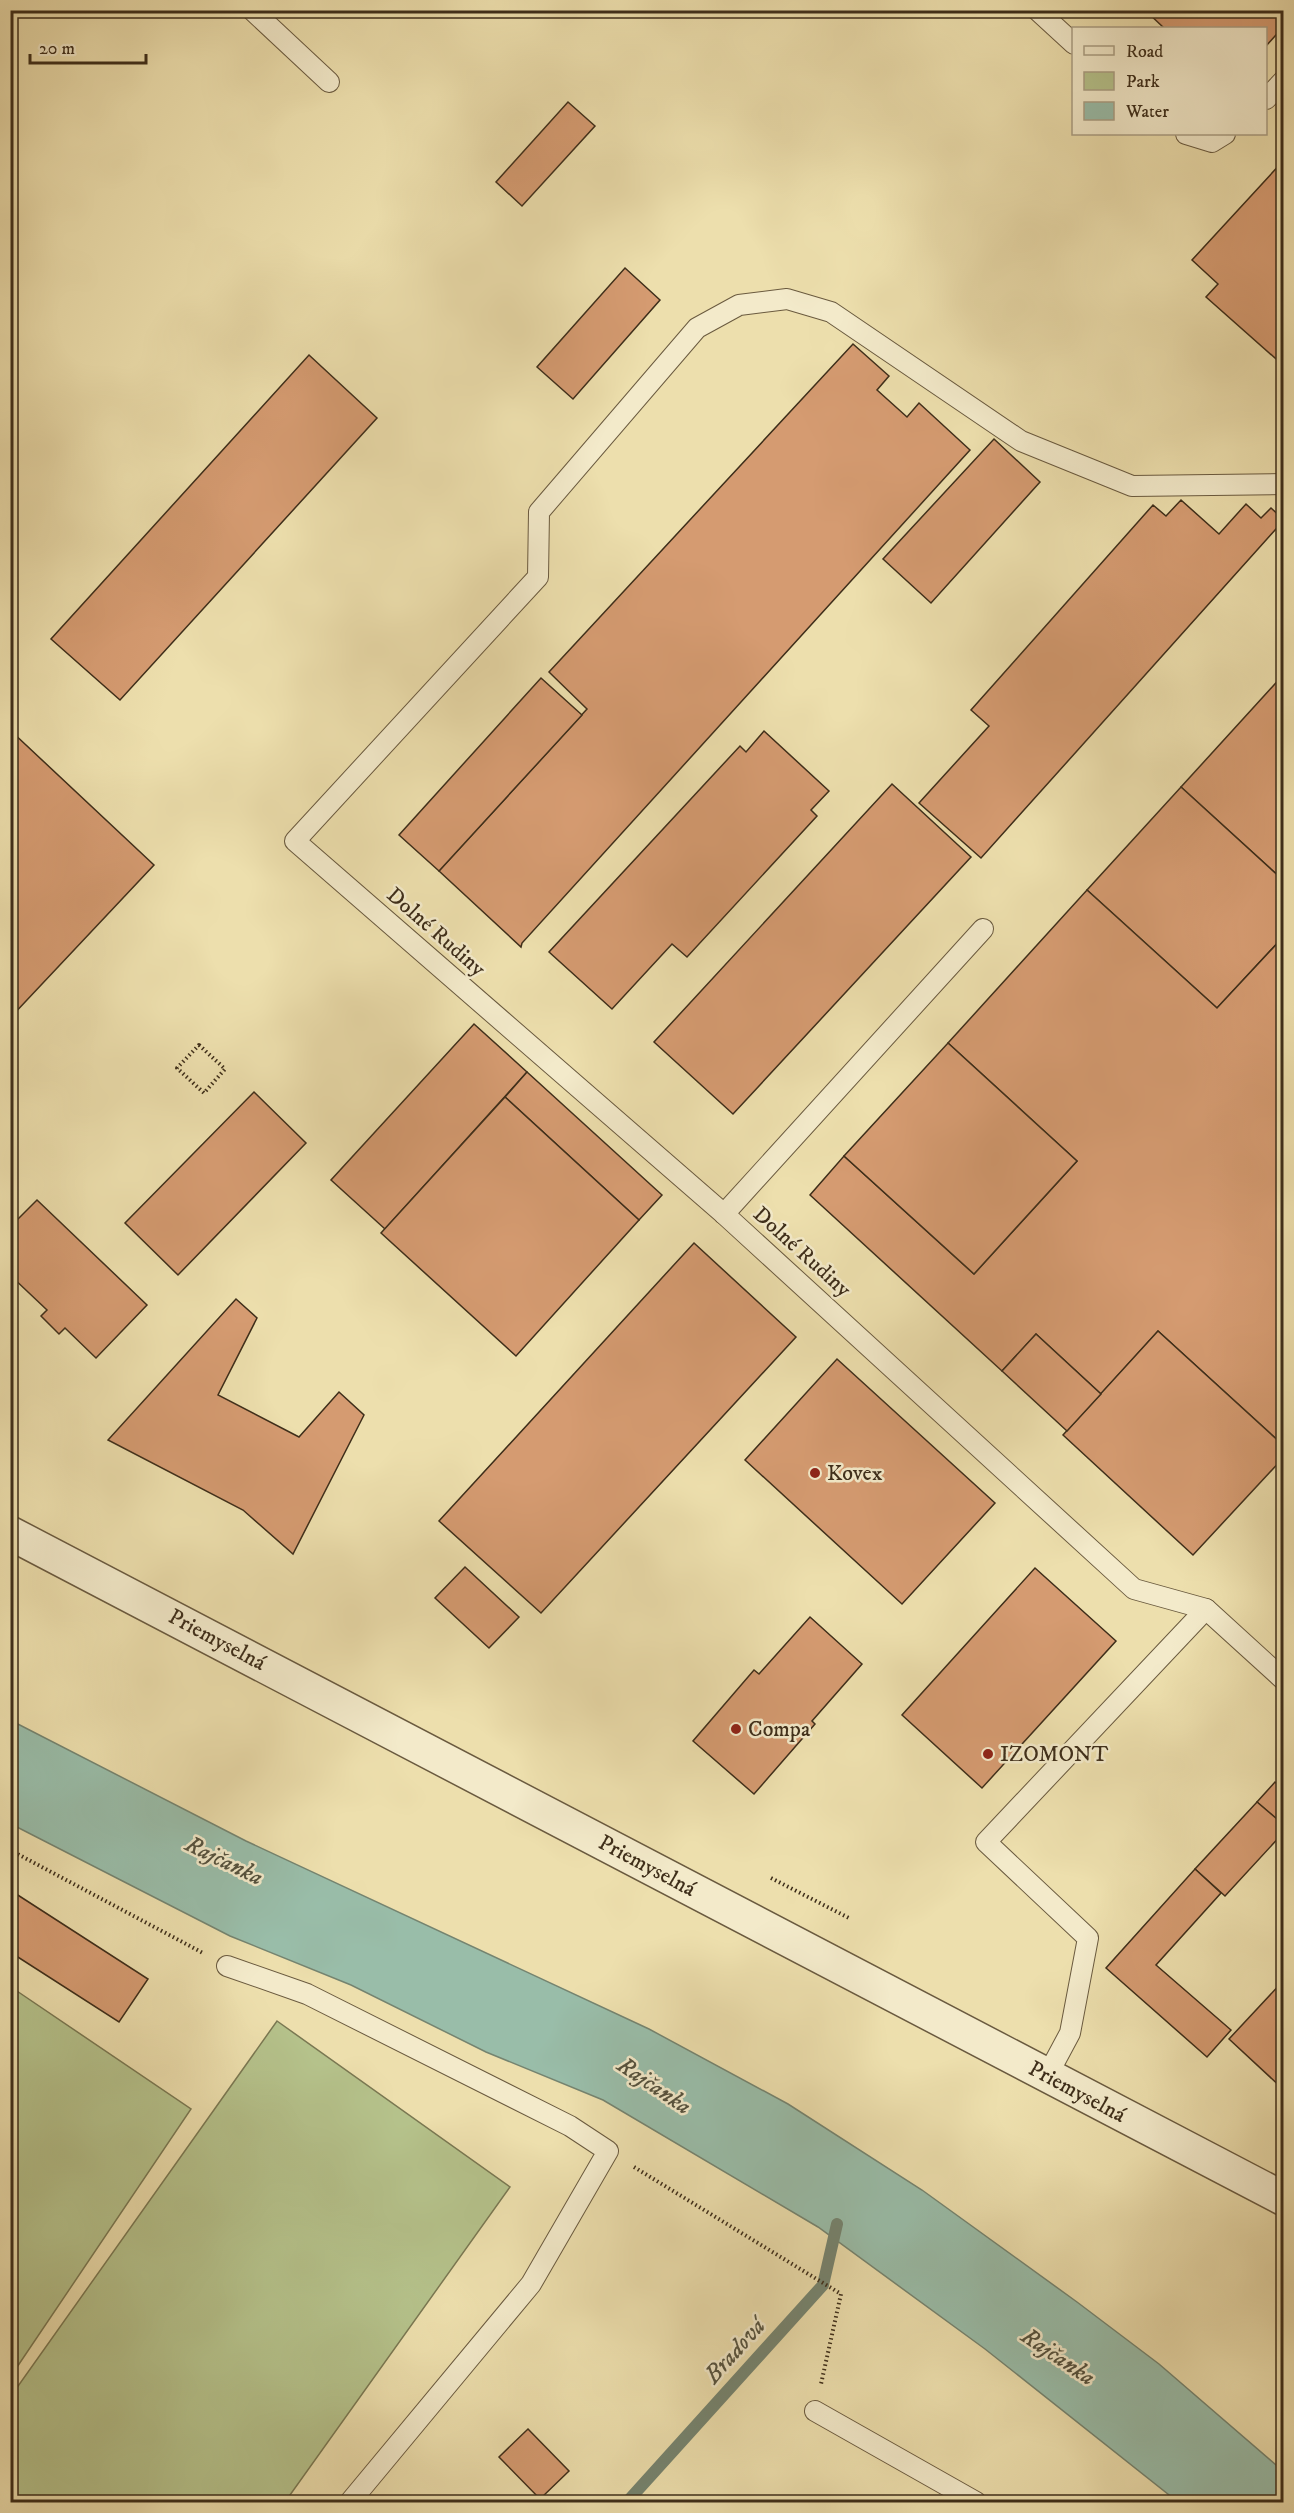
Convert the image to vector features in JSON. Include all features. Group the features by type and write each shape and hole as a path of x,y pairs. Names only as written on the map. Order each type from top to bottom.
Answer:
{"street":[{"name":"Priemyselná","path":"10,1533 1284,2199"}],"lane":[{"path":"252,10 329,82"},
{"path":"1037,10 1072,42"},
{"path":"1267,98 1284,80"},
{"path":"1189,135 1212,142 1223,135"},
{"name":"Dolné Rudiny","path":"1284,484 1132,486 1021,441 831,312 787,299 739,305 697,328 539,512 538,577 294,841 724,1214 1134,1588 1206,1609 1284,1680"},
{"path":"724,1214 983,929"},
{"path":"1047,2076 1070,2033 1088,1938 986,1842 1206,1609"},
{"path":"227,1966 307,1994 570,2126 608,2151 531,2284 350,2502"},
{"path":"815,2411 976,2502"}],"path":[{"path":"199,1045 225,1069 204,1093 177,1068 186,1058 199,1045"},
{"path":"10,1850 227,1966"},
{"path":"771,1878 849,1918"},
{"path":"608,2151 841,2294 815,2411"}],"green space":[{"path":"11,1987 191,2109 11,2376"},
{"path":"277,2021 510,2187 285,2502 23,2502 11,2494 11,2396"}],"water":[{"name":"Rajčanka","path":"10,1720 246,1841 649,2029 788,2104 922,2190 1159,2364 1283,2471 1283,2502 1178,2502 985,2349 818,2227 603,2100 486,2052 351,1985 230,1936 11,1824"}],"building":[{"path":"1145,10 1284,10 1284,26 1267,45 1267,27 1163,27"},
{"path":"568,102 595,126 522,206 496,182"},
{"path":"1284,160 1284,366 1206,297 1218,284 1192,260"},
{"path":"625,268 660,300 573,399 537,367"},
{"path":"853,344 889,376 877,390 907,417 919,403 970,450 522,943 521,947 439,871 587,709 549,672"},
{"path":"309,355 377,418 120,700 51,639"},
{"path":"994,439 1040,482 931,603 883,559"},
{"path":"1181,500 1219,534 1246,504 1261,518 1271,508 1284,520 981,858 919,803 989,726 971,710 1153,505 1166,516"},
{"path":"1284,674 1284,881 1181,787"},
{"path":"541,678 582,715 439,871 399,835"},
{"path":"10,730 154,865 10,1018"},
{"path":"764,731 829,791 811,810 817,816 687,957 672,944 612,1009 549,952 740,746 746,752"},
{"path":"892,784 971,857 733,1114 654,1042"},
{"path":"1181,787 1284,881 1284,936 1217,1008 1087,890"},
{"path":"1087,890 1217,1008 1284,936 1284,1446 1158,1331 1101,1394 1036,1334 1002,1371 810,1195 844,1156 974,1274 1077,1161 948,1043"},
{"path":"474,1024 527,1072 385,1229 331,1180"},
{"path":"948,1043 1077,1161 974,1274 844,1156"},
{"path":"527,1072 662,1195 639,1220 505,1097"},
{"path":"254,1092 306,1143 178,1275 125,1223"},
{"path":"505,1097 639,1220 516,1356 381,1233"},
{"path":"37,1200 147,1305 96,1358 65,1328 59,1334 41,1316 47,1310 10,1275 10,1227"},
{"path":"694,1243 796,1337 541,1613 439,1521"},
{"path":"236,1299 257,1318 218,1395 299,1437 339,1392 364,1415 293,1554 243,1510 108,1440"},
{"path":"1158,1331 1284,1446 1284,1457 1193,1555 1063,1435"},
{"path":"1036,1334 1101,1394 1067,1431 1002,1371"},
{"path":"837,1359 995,1503 902,1604 745,1460"},
{"path":"465,1567 519,1617 489,1648 435,1598"},
{"path":"1035,1568 1116,1641 982,1788 902,1715"},
{"path":"810,1617 862,1664 812,1721 815,1724 754,1794 693,1741 754,1670 759,1674"},
{"path":"1275,1782 1284,1790 1283,1825 1257,1802"},
{"path":"1257,1802 1284,1825 1284,1832 1225,1896 1195,1869"},
{"path":"1195,1869 1221,1893 1156,1965 1231,2030 1207,2057 1106,1968"},
{"path":"10,1890 148,1979 119,2022 10,1952"},
{"path":"1284,1980 1284,2090 1229,2039"},
{"path":"528,2429 569,2471 540,2499 499,2457"}],"waterway":[{"name":"Bradová","path":"627,2502 823,2285 837,2224"}],"place":[{"name":"Kovex","path":"815,1473"},
{"name":"Compa","path":"736,1729"},
{"name":"IZOMONT","path":"988,1754"}]}
